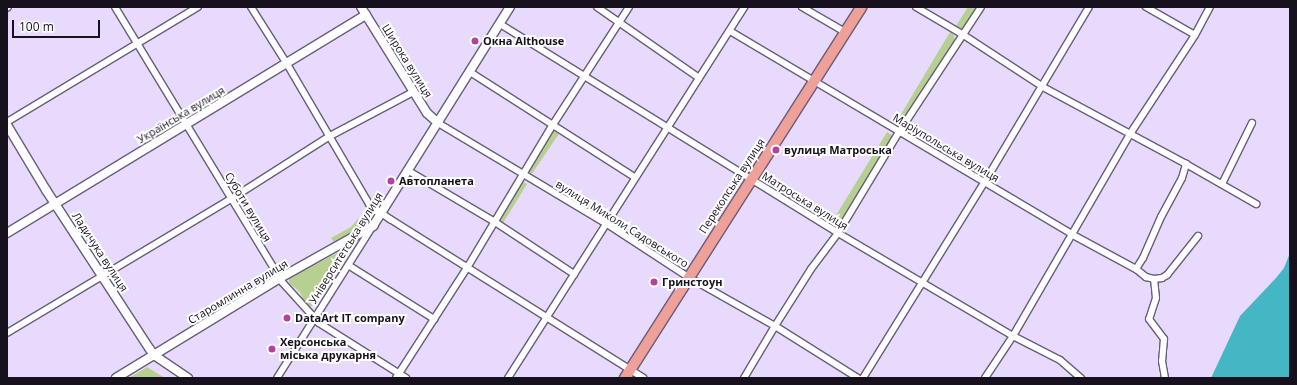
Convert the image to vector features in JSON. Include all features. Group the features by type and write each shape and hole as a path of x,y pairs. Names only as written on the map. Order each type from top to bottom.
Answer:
{"main road":[{"name":"Перекопська вулиця","path":"628,374 688,277 861,7"}],"street":[{"name":"Суботи вулиця","path":"115,7 280,278 315,320 398,376 406,378"},
{"path":"7,122 198,7"},
{"path":"251,7 287,64 369,204 545,317 628,374 643,378"},
{"name":"Широка вулиця","path":"361,7 428,116 438,123"},
{"name":"Університетська вулиця","path":"277,378 315,320 372,226 510,7"},
{"path":"597,7 699,78"},
{"path":"398,376 524,176 552,126 586,77 629,7"},
{"path":"508,378 545,317 607,224 634,177 730,31 744,7"},
{"path":"802,7 845,32"},
{"path":"916,7 962,34 1043,86 1256,204"},
{"path":"744,378 811,269 838,233 962,34 981,7"},
{"path":"863,378 1043,86 1088,7"},
{"path":"1146,7 1195,34"},
{"path":"985,378 1013,336 1073,235 1130,134 1195,34 1210,7"},
{"name":"Українська вулиця","path":"7,233 366,15"},
{"name":"Матроська вулиця","path":"500,24 838,233 1013,336 1060,360 1081,378"},
{"name":"Маріупольська вулиця","path":"730,31 984,183 1073,235 1136,269 1146,277 1154,279"},
{"path":"470,72 552,126 634,177"},
{"path":"7,333 231,199 330,136 413,92"},
{"name":"вулиця Миколи Садовського","path":"438,123 524,176 607,224 688,277 775,326 858,378"},
{"path":"1222,184 1252,123"},
{"name":"Ладичука вулиця","path":"7,125 154,356 188,378"},
{"path":"1136,269 1143,258 1182,178 1186,164"},
{"path":"407,170 495,222 574,274"},
{"name":"Старомлинна вулиця","path":"116,378 280,278 372,226"},
{"path":"1165,378 1162,361 1164,339 1149,319 1156,298 1154,279 1162,278 1167,275 1198,236"},
{"path":"348,265 434,320"}],"shaded area":[{"path":"968,7 978,7 962,30 956,26"},
{"path":"950,32 954,35 955,41 904,120 897,125 894,122 897,121"},
{"path":"553,130 559,134 532,174 526,170"},
{"path":"887,132 893,136 840,227 832,222"},
{"path":"523,182 527,184 503,223 500,221"},
{"path":"358,219 360,220 359,228 334,242 331,238 351,227"},
{"path":"351,246 312,306 309,307 304,302 300,292 289,283 289,278"},
{"path":"1290,253 1290,378 1211,378 1240,316 1284,268"},
{"path":"147,367 165,378 129,378"}],"place":[{"name":"Окна Althouse","path":"475,41"},
{"name":"вулиця Матроська","path":"776,150"},
{"name":"Автопланета","path":"391,181"},
{"name":"Гринстоун","path":"654,282"},
{"name":"DataArt IT company","path":"287,318"},
{"name":"Херсонська міська друкарня","path":"272,349"}]}
